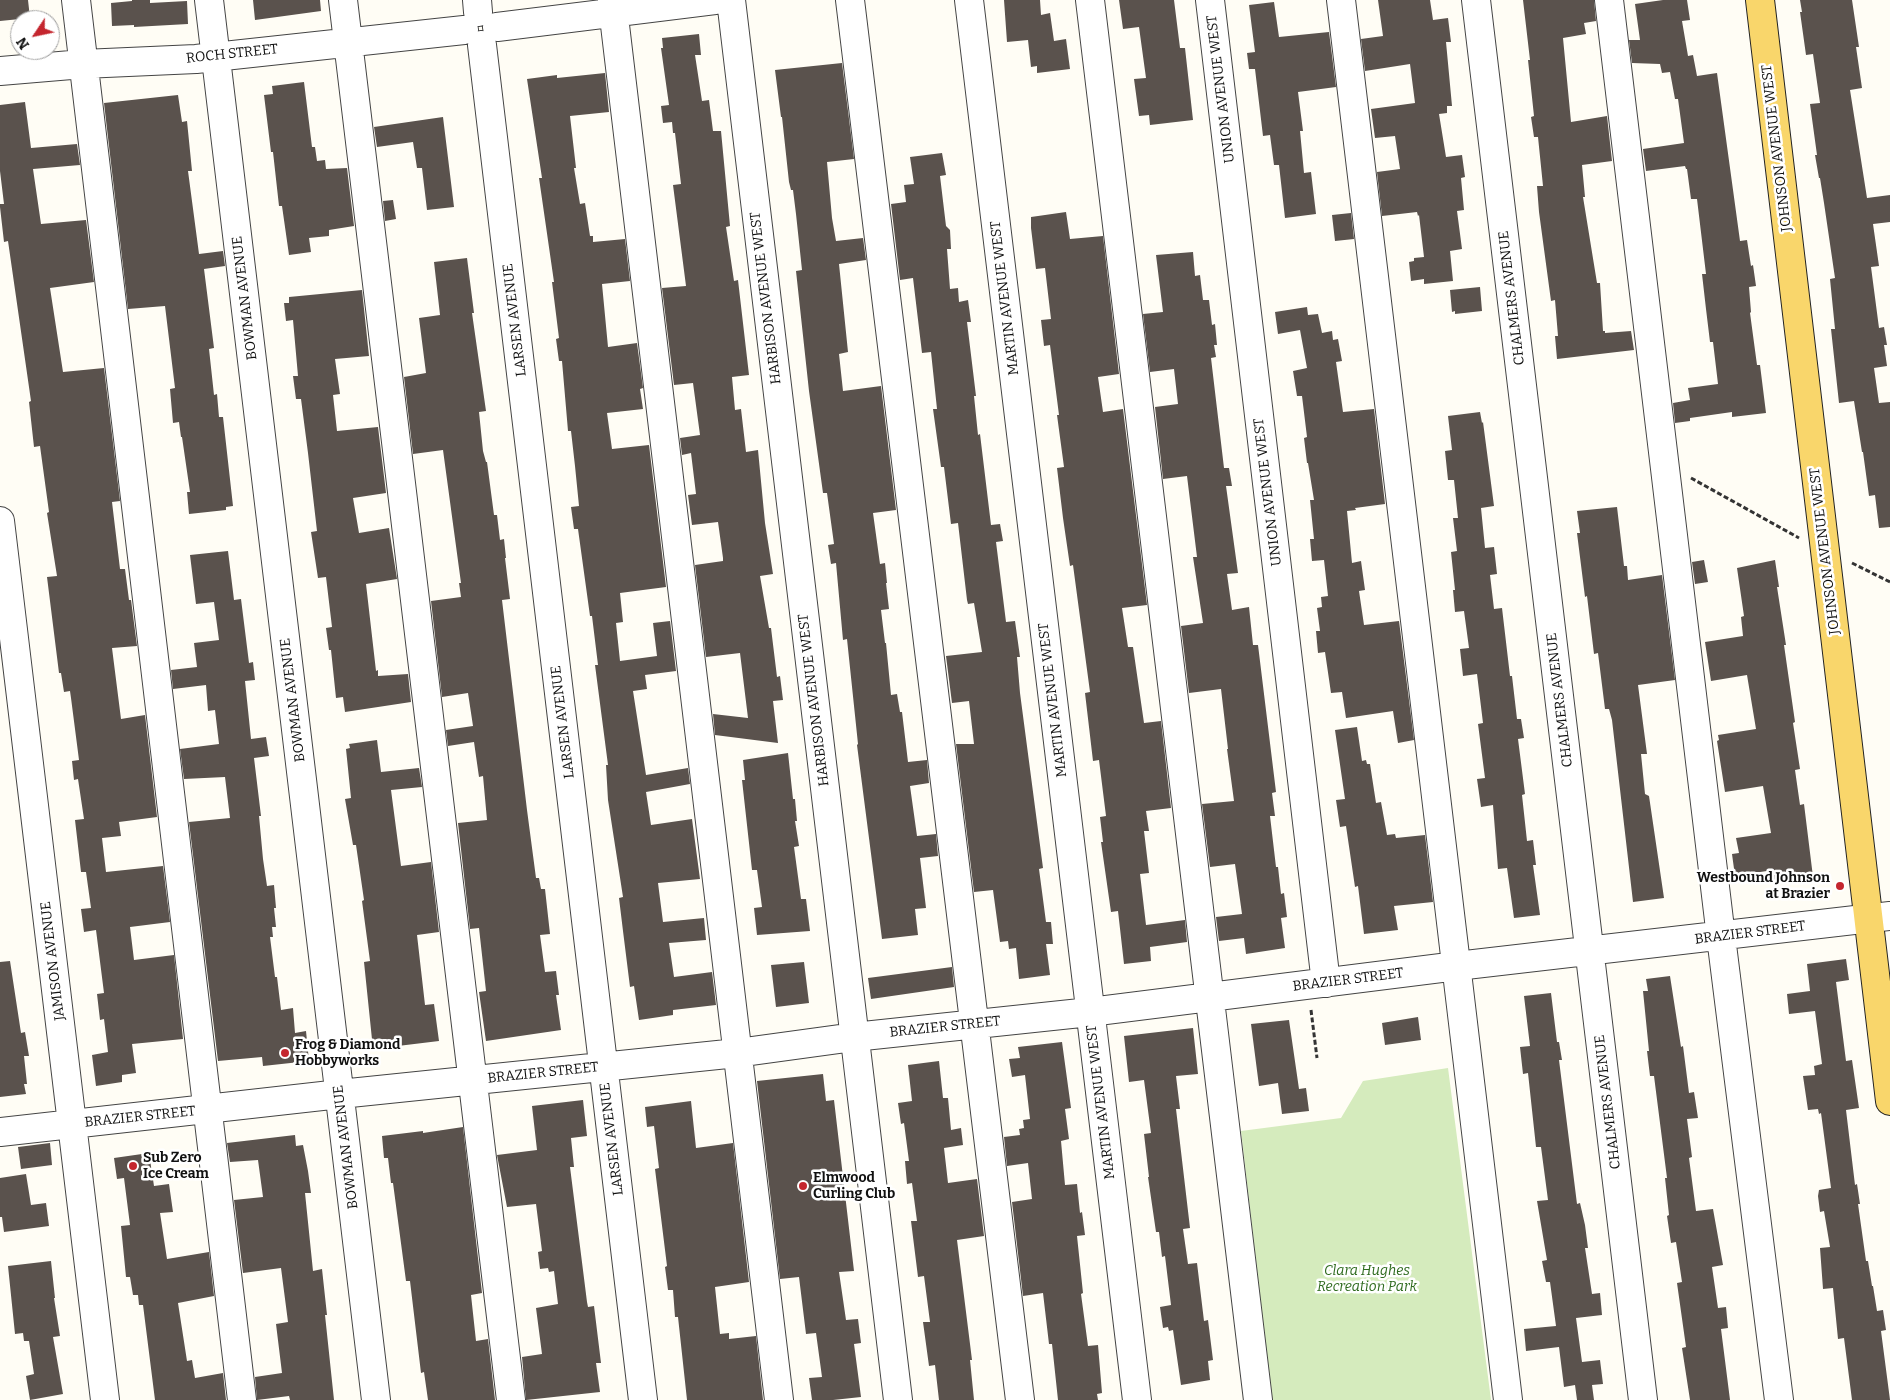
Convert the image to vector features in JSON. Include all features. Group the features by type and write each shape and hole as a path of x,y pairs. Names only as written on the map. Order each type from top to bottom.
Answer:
{"main road":[{"name":"JOHNSON AVENUE WEST","path":"1760,0 1879,918 1890,1101"}],"street":[{"path":"76,0 242,1400"},
{"name":"BOWMAN AVENUE","path":"209,0 376,1400"},
{"path":"343,0 511,1400"},
{"name":"ROCH STREET","path":"0,71 83,64 216,57 612,6 715,0"},
{"name":"HARBISON AVENUE WEST","path":"731,0 898,1400"},
{"path":"850,0 1020,1400"},
{"name":"MARTIN AVENUE WEST","path":"969,0 1137,1400"},
{"path":"1090,0 1258,1400"},
{"name":"UNION AVENUE WEST","path":"1210,0 1326,983"},
{"path":"1341,0 1508,1400"},
{"name":"CHALMERS AVENUE","path":"1476,0 1643,1400"},
{"path":"1609,0 1721,937 1779,1400"},
{"path":"612,6 779,1400"},
{"name":"LARSEN AVENUE","path":"480,23 643,1400"},
{"name":"JAMISON AVENUE","path":"0,521 105,1400"},
{"name":"BRAZIER STREET","path":"0,1132 340,1094 737,1054 854,1038 1090,1012 1457,966 1879,918"}],"path":[{"path":"1664,463 1802,540"},
{"path":"1852,564 1890,582"},
{"path":"1311,1010 1317,1058"}],"green space":[{"name":"Clara Hughes Recreation Park","path":"1448,1068 1491,1400 1272,1400 1241,1131 1341,1118 1363,1081"}],"building":[{"path":"0,0 28,0 29,10 10,10 10,20 0,21"},
{"path":"150,0 150,3 187,1 188,24 134,27 134,25 112,26 111,3"},
{"path":"253,0 320,0 321,11 255,20"},
{"path":"1004,0 1040,0 1041,15 1050,13 1054,41 1066,39 1070,69 1037,73 1037,66 1031,67 1028,40 1007,42"},
{"path":"1119,0 1174,0 1180,48 1185,48 1193,120 1150,125 1149,115 1139,116 1134,79 1146,78 1139,27 1123,29"},
{"path":"1378,0 1430,0 1433,20 1448,18 1451,42 1446,42 1452,106 1447,106 1447,113 1439,114 1446,157 1462,155 1465,177 1461,178 1464,210 1457,211 1462,249 1450,251 1453,281 1424,284 1424,279 1411,281 1409,262 1414,261 1414,258 1424,257 1419,215 1417,212 1382,216 1377,172 1400,169 1395,136 1375,138 1371,109 1415,103 1410,64 1365,71 1361,39 1383,36"},
{"path":"1523,0 1594,0 1596,21 1584,23 1586,34 1563,38 1571,122 1607,116 1612,161 1582,165 1585,197 1583,197 1597,283 1600,283 1603,331 1605,333 1631,331 1634,350 1557,359 1555,336 1558,336 1555,300 1551,301 1539,212 1537,186 1543,186 1538,137 1534,137 1531,117 1534,116"},
{"path":"1663,0 1687,0 1690,20 1682,21 1688,56 1693,55 1697,76 1717,73 1740,241 1747,240 1751,266 1753,265 1756,286 1749,287 1750,313 1757,365 1760,365 1766,413 1732,417 1732,412 1690,418 1690,421 1675,423 1673,403 1690,400 1688,388 1718,384 1713,342 1710,342 1702,274 1706,274 1697,199 1691,199 1687,169 1685,166 1646,171 1643,149 1684,143 1678,99 1675,99 1670,72 1662,73 1660,64 1632,63 1629,40 1640,40 1635,4"},
{"path":"1800,0 1852,0 1859,47 1856,47 1862,88 1850,90 1867,198 1890,195 1890,222 1873,224 1879,266 1871,267 1879,328 1884,327 1887,345 1884,345 1887,366 1874,368 1879,403 1890,402 1890,527 1879,528 1875,495 1869,496 1854,401 1839,403 1831,329 1835,329 1830,279 1835,278 1815,155 1817,155 1810,104 1820,103 1813,54 1806,55"},
{"path":"1274,2 1279,37 1329,32 1336,87 1298,92 1303,131 1300,131 1304,173 1311,172 1316,214 1285,218 1279,165 1274,165 1270,135 1263,136 1255,69 1249,69 1247,53 1255,52 1249,5"},
{"path":"699,34 701,55 695,55 702,101 709,100 713,131 721,131 730,226 726,227 734,281 738,280 749,375 732,377 735,410 741,409 746,452 758,450 765,523 773,574 760,576 769,628 771,628 777,677 780,676 783,700 773,701 778,743 715,735 713,714 748,718 740,653 706,657 695,565 723,561 723,558 718,522 692,525 688,495 696,494 691,453 682,455 680,438 700,435 693,383 674,385 662,288 686,286 673,185 681,184 675,133 673,133 672,122 663,123 661,106 669,105 661,48 663,48 662,38"},
{"path":"842,63 854,159 827,162 832,218 836,241 863,238 866,260 839,264 848,352 839,354 843,391 881,386 896,510 873,513 880,564 885,563 887,583 889,609 881,610 891,695 897,694 900,712 902,712 908,762 927,760 929,783 910,786 917,836 936,834 938,856 920,858 926,908 915,909 918,935 882,939 857,745 847,639 843,640 836,563 831,564 828,545 834,544 827,493 823,493 809,391 796,271 802,270 793,190 791,190 789,182 775,70"},
{"path":"605,73 609,112 570,116 576,168 574,168 580,204 585,203 590,236 593,236 593,242 625,239 630,281 602,284 608,347 637,343 643,388 640,389 643,409 607,413 612,449 649,445 666,587 620,593 623,622 616,623 620,661 657,656 653,623 670,621 676,671 645,675 647,689 633,691 646,775 688,768 690,784 646,792 651,825 692,819 700,879 658,883 663,922 704,918 706,940 669,943 674,977 712,972 716,1005 673,1010 673,1015 639,1020 634,986 630,987 619,898 623,897 608,800 606,765 608,765 595,665 598,665 592,616 590,616 578,529 574,529 571,507 579,506 575,466 571,431 568,431 562,361 559,361 556,339 559,338 552,282 554,282 539,178 542,178 527,79 557,75 557,78"},
{"path":"304,82 312,147 315,147 317,161 325,160 326,169 347,168 354,226 329,230 329,236 309,238 311,252 289,255 282,206 279,206 264,95 273,94 272,86"},
{"path":"178,95 182,122 187,121 192,171 188,171 199,254 223,251 225,266 204,269 214,348 209,349 214,395 217,394 219,417 223,417 233,506 226,507 226,510 189,514 187,492 190,492 182,437 179,422 173,423 170,389 175,388 165,306 128,309 104,103"},
{"path":"25,102 31,148 77,144 80,165 33,169 41,224 86,220 94,282 50,288 63,372 104,368 120,501 112,502 120,569 125,569 137,646 112,648 121,719 145,715 157,817 119,822 121,836 102,838 106,872 163,866 170,922 130,927 134,960 174,955 183,1039 132,1044 136,1073 122,1075 122,1082 96,1086 92,1055 108,1052 104,1019 100,1020 97,994 104,993 96,930 84,932 81,909 91,908 86,872 81,872 75,820 84,819 78,779 74,780 72,761 79,760 70,691 64,692 61,673 59,673 47,577 57,576 47,513 49,512 40,446 34,447 29,402 31,401 8,241 4,242 0,207 0,204 4,204 0,171 0,105"},
{"path":"443,117 454,207 427,210 422,168 417,168 413,142 377,147 374,127"},
{"path":"942,153 946,175 940,176 946,226 950,230 951,249 947,249 950,289 958,288 959,302 968,300 971,322 967,322 976,396 974,396 978,435 980,434 991,525 1000,524 1003,541 996,542 1006,622 1015,621 1020,657 1017,657 1020,693 1043,868 1039,869 1046,922 1051,922 1053,944 1046,944 1050,975 1019,979 1016,948 1009,949 1008,941 1000,942 993,890 974,892 956,744 974,744 969,701 952,703 946,656 982,652 974,603 968,604 967,600 958,523 951,524 944,467 941,467 933,409 937,409 931,352 922,353 913,278 900,280 891,204 906,202 904,185 914,184 910,157"},
{"path":"393,200 396,219 385,221 383,201"},
{"path":"1066,212 1070,239 1103,236 1119,374 1098,377 1103,412 1123,409 1147,605 1122,608 1128,647 1133,647 1144,723 1161,721 1171,808 1146,811 1149,831 1144,831 1149,873 1140,874 1146,925 1185,920 1187,942 1150,947 1151,961 1124,964 1118,911 1111,912 1101,842 1103,842 1100,817 1106,816 1099,760 1093,761 1085,693 1090,692 1073,565 1070,566 1057,468 1064,467 1057,415 1059,415 1050,345 1044,346 1041,320 1051,319 1045,268 1036,269 1031,228 1031,217"},
{"path":"1351,213 1354,239 1335,241 1332,215"},
{"path":"1193,252 1195,276 1200,275 1203,300 1209,300 1212,325 1215,324 1217,345 1214,345 1216,357 1211,358 1224,468 1229,468 1232,486 1226,486 1238,573 1227,574 1232,610 1249,607 1253,645 1258,645 1276,792 1272,793 1275,816 1270,816 1276,867 1278,867 1281,894 1284,893 1287,917 1281,918 1285,948 1246,954 1244,938 1219,941 1216,917 1242,914 1235,864 1210,867 1202,804 1234,801 1221,689 1189,693 1181,626 1203,623 1193,557 1197,557 1187,476 1163,479 1155,407 1178,404 1174,369 1150,372 1143,314 1163,312 1156,255"},
{"path":"467,258 474,313 472,313 486,411 479,412 483,451 487,462 494,515 497,515 500,540 504,539 510,599 502,600 527,810 536,878 539,878 541,889 545,889 550,934 540,935 545,972 556,971 559,995 556,995 561,1030 486,1041 479,992 486,991 479,928 470,929 458,823 487,820 483,776 479,777 474,742 448,746 446,730 473,726 468,693 442,697 431,601 461,597 459,583 461,583 443,450 413,454 404,377 426,373 419,318 440,315 434,262"},
{"path":"1480,287 1482,311 1455,314 1455,311 1452,312 1450,290"},
{"path":"362,290 369,356 335,359 340,394 333,395 337,431 378,427 386,493 353,498 359,533 389,528 397,579 366,584 376,671 378,670 378,676 408,674 411,702 345,712 343,697 336,698 331,650 329,650 326,628 332,627 326,577 318,578 311,532 317,531 301,399 296,399 293,376 298,376 293,320 286,321 284,303 289,303 289,297"},
{"path":"1307,307 1308,315 1318,314 1322,333 1332,331 1333,340 1338,339 1342,361 1336,362 1343,412 1374,409 1385,504 1355,508 1356,510 1347,511 1352,563 1361,561 1365,590 1359,591 1364,625 1399,621 1414,740 1398,743 1393,711 1346,718 1342,692 1331,693 1325,652 1318,653 1316,631 1320,631 1317,608 1322,607 1321,597 1328,596 1324,560 1312,561 1310,539 1314,539 1310,500 1314,500 1304,438 1307,437 1302,396 1297,396 1293,371 1307,368 1300,330 1278,334 1275,312"},
{"path":"1480,412 1494,506 1481,508 1485,548 1494,547 1497,574 1490,575 1494,609 1502,608 1517,719 1521,719 1524,738 1518,739 1525,794 1522,795 1527,841 1533,840 1536,865 1533,865 1540,915 1514,918 1507,868 1498,869 1493,805 1481,807 1477,779 1485,778 1478,724 1483,723 1477,674 1463,676 1460,649 1469,648 1464,611 1455,612 1453,590 1455,590 1451,552 1457,551 1453,518 1458,518 1454,480 1448,480 1445,451 1452,450 1448,416"},
{"path":"1617,507 1624,566 1627,566 1628,580 1662,575 1675,680 1638,685 1647,754 1641,754 1645,794 1649,796 1664,898 1633,902 1612,720 1609,709 1605,709 1598,653 1594,654 1577,533 1580,533 1577,511"},
{"path":"228,551 234,600 241,599 249,663 253,662 255,680 245,681 251,739 266,737 269,756 254,758 267,886 274,885 276,927 272,927 273,937 270,937 275,977 277,977 281,1010 293,1008 295,1033 306,1031 309,1061 263,1066 262,1057 218,1061 189,822 230,818 225,777 184,779 180,749 219,744 215,710 208,711 206,685 173,689 171,670 197,667 194,643 219,640 214,602 196,604 190,555"},
{"path":"1704,560 1708,582 1695,584 1692,562"},
{"path":"1775,560 1800,769 1795,770 1800,805 1804,804 1813,877 1775,883 1773,870 1735,876 1732,854 1739,853 1736,838 1771,833 1763,786 1725,792 1717,741 1719,740 1718,735 1756,729 1747,675 1711,681 1705,642 1743,636 1741,617 1744,616 1737,568"},
{"path":"1357,727 1362,761 1366,760 1367,764 1370,764 1376,803 1381,802 1387,835 1395,834 1396,838 1425,835 1433,902 1394,906 1398,930 1364,934 1358,886 1355,887 1346,826 1340,827 1336,800 1345,799 1335,730"},
{"path":"377,740 381,772 419,768 422,787 391,790 401,866 431,862 439,932 417,935 425,1005 434,1004 439,1041 373,1049 364,962 370,961 362,901 364,900 356,845 353,845 345,799 351,798 346,749 350,748 349,744"},
{"path":"788,753 793,799 795,799 797,821 795,821 799,846 794,847 801,899 806,899 810,931 757,935 754,908 762,907 757,870 752,870 742,780 745,780 743,760"},
{"path":"1846,959 1849,980 1836,982 1846,1061 1852,1060 1859,1108 1846,1110 1855,1185 1857,1184 1860,1204 1858,1204 1866,1261 1868,1261 1877,1311 1883,1310 1886,1330 1881,1331 1890,1400 1852,1400 1844,1338 1838,1339 1833,1288 1823,1289 1820,1248 1830,1247 1824,1211 1820,1212 1818,1196 1819,1190 1831,1188 1821,1113 1819,1114 1818,1109 1808,1110 1803,1076 1815,1075 1814,1066 1822,1064 1815,1011 1789,1014 1787,994 1810,991 1807,964"},
{"path":"10,961 21,1033 25,1032 29,1056 24,1056 27,1084 24,1084 26,1094 0,1097 0,962"},
{"path":"804,962 809,1003 776,1007 771,965"},
{"path":"952,967 954,987 871,999 868,978"},
{"path":"1670,976 1681,1047 1683,1046 1689,1093 1694,1092 1698,1118 1687,1119 1692,1157 1689,1158 1696,1211 1713,1209 1723,1265 1712,1267 1718,1308 1726,1307 1728,1328 1721,1329 1730,1400 1690,1400 1682,1348 1686,1347 1677,1283 1682,1282 1676,1242 1671,1243 1667,1216 1669,1215 1665,1178 1667,1178 1654,1076 1650,1076 1643,991 1648,991 1646,979"},
{"path":"1551,993 1557,1042 1559,1042 1562,1060 1559,1060 1577,1204 1580,1203 1585,1225 1588,1248 1585,1248 1592,1294 1600,1293 1602,1315 1576,1318 1582,1362 1600,1360 1603,1384 1592,1385 1594,1400 1577,1400 1575,1385 1564,1387 1559,1347 1526,1351 1524,1329 1556,1326 1550,1282 1546,1282 1542,1261 1547,1260 1537,1201 1548,1200 1541,1147 1536,1147 1528,1073 1523,1074 1520,1047 1530,1046 1524,996"},
{"path":"1418,1017 1421,1040 1385,1045 1382,1023"},
{"path":"1289,1020 1299,1089 1306,1088 1309,1111 1282,1114 1278,1083 1259,1086 1251,1024"},
{"path":"1193,1028 1198,1074 1176,1076 1180,1109 1176,1109 1190,1228 1183,1229 1188,1264 1197,1263 1204,1321 1208,1320 1213,1360 1208,1361 1210,1380 1181,1385 1173,1330 1169,1331 1168,1327 1163,1328 1160,1307 1171,1305 1165,1256 1162,1257 1159,1232 1156,1232 1148,1177 1144,1134 1151,1133 1144,1080 1129,1082 1124,1036"},
{"path":"1062,1042 1071,1108 1065,1109 1069,1139 1061,1141 1065,1185 1077,1184 1080,1213 1082,1212 1085,1235 1077,1236 1083,1293 1081,1294 1088,1346 1098,1345 1102,1393 1097,1394 1098,1400 1058,1400 1052,1344 1049,1344 1043,1293 1023,1296 1012,1202 1032,1199 1028,1163 1007,1166 1004,1137 1020,1135 1019,1129 1024,1128 1023,1120 1030,1119 1025,1075 1012,1077 1009,1059 1020,1058 1018,1047"},
{"path":"939,1061 943,1098 948,1098 951,1130 961,1128 963,1145 944,1148 948,1183 977,1179 984,1236 957,1240 972,1360 970,1360 974,1400 939,1400 935,1365 929,1366 923,1322 930,1322 924,1276 918,1277 911,1221 917,1221 912,1183 907,1184 905,1161 909,1161 904,1123 901,1124 898,1103 912,1101 908,1065"},
{"name":"Elmwood Curling Club","path":"823,1074 826,1101 834,1100 854,1271 839,1272 846,1320 858,1319 861,1343 854,1344 861,1397 812,1400 809,1378 822,1377 816,1333 806,1334 799,1277 780,1279 757,1081"},
{"path":"583,1100 587,1136 571,1138 574,1167 570,1167 587,1302 588,1307 594,1306 601,1363 596,1363 600,1392 526,1400 522,1357 542,1354 536,1308 558,1304 554,1271 549,1272 548,1268 540,1269 538,1252 542,1251 536,1204 507,1207 497,1155 537,1150 532,1106"},
{"path":"691,1101 696,1148 733,1143 749,1282 715,1287 720,1334 729,1333 729,1339 756,1336 763,1400 687,1400 678,1317 675,1317 673,1290 668,1290 665,1267 667,1266 655,1169 659,1168 654,1126 647,1127 645,1107"},
{"path":"463,1127 482,1293 471,1295 476,1341 488,1339 495,1400 428,1400 424,1372 421,1373 410,1281 406,1281 393,1183 391,1183 388,1158 384,1158 382,1136 423,1131 423,1133"},
{"path":"295,1135 296,1146 303,1145 308,1171 311,1193 305,1193 313,1271 322,1269 334,1400 290,1400 289,1396 257,1400 255,1377 282,1373 276,1324 288,1322 281,1268 243,1273 234,1200 263,1197 258,1160 230,1162 227,1143"},
{"path":"50,1143 52,1165 21,1169 18,1147"},
{"path":"149,1153 154,1186 169,1184 173,1212 160,1213 167,1259 209,1252 214,1296 178,1303 187,1361 192,1360 195,1378 223,1373 226,1400 155,1400 143,1305 139,1305 138,1295 133,1295 130,1277 126,1277 121,1226 130,1225 124,1178 117,1179 114,1158"},
{"path":"26,1174 31,1205 46,1203 49,1226 4,1232 2,1217 0,1217 0,1178"},
{"path":"51,1261 60,1336 53,1337 63,1394 30,1400 26,1376 34,1374 29,1341 24,1341 23,1333 15,1334 8,1266"}],"place":[{"name":"Westbound Johnson at Brazier","path":"1840,886"},
{"name":"Frog & Diamond Hobbyworks","path":"285,1053"},
{"name":"Sub Zero Ice Cream","path":"133,1166"},
{"name":"Elmwood Curling Club","path":"803,1186"}]}
